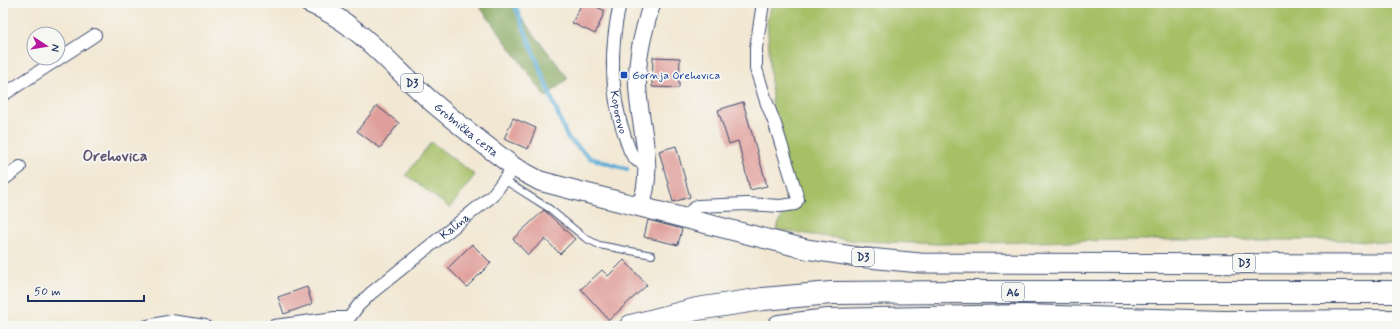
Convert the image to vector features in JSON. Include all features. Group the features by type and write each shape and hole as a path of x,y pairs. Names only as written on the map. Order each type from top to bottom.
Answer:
{"highway":[{"name":"A6","path":"631,326 704,308 763,299 831,293 1397,292"},
{"name":"A6","path":"779,326 828,320 1024,316 1223,322 1397,321"}],"main road":[{"name":"Grobnička cesta","path":"309,3 328,11 355,28 509,174"},
{"path":"640,207 647,186 647,164 638,92 638,70 644,31 652,3"},
{"name":"D3","path":"509,174 540,180 685,219 806,249 858,257 920,263 1397,264"}],"street":[{"name":"Koporovo","path":"620,3 615,38 613,75 615,99 630,152 638,161 647,164"},
{"path":"685,219 692,210 698,206 747,204 780,206 795,204 798,199 777,130 756,69 756,48 763,3"},
{"path":"3,95 95,35"},
{"path":"3,180 20,167"},
{"name":"Kalina","path":"274,326 317,323 335,318 348,322 370,294 492,196 509,174"},
{"path":"147,326 171,321 205,326"}],"lane":[{"path":"509,174 585,238 599,245 652,255"}],"green space":[{"path":"477,3 510,3 568,78 546,97"},
{"path":"773,3 1397,3 1397,244 1354,240 1122,240 941,244 859,241 776,230 789,199 774,130 767,18"},
{"path":"431,142 475,175 450,208 406,175"}],"building":[{"path":"582,3 589,3 605,11 595,34 572,23"},
{"path":"653,57 680,58 679,88 652,87"},
{"path":"743,102 767,186 750,190 738,141 729,144 718,110"},
{"path":"377,106 399,123 380,148 357,131"},
{"path":"513,118 536,128 528,149 504,139"},
{"path":"676,146 690,197 673,202 659,151"},
{"path":"544,210 575,239 560,254 545,239 528,255 513,239"},
{"path":"648,220 682,229 678,245 644,237"},
{"path":"472,244 491,263 467,287 448,268"},
{"path":"624,260 647,285 609,320 581,289 602,270 608,276"},
{"path":"307,287 312,304 284,314 278,297"}],"waterway":[{"path":"514,3 567,137 590,158 627,169"}],"place":[{"name":"Gornja Orehovica","path":"624,75"}],"district":[{"name":"Orehovica","path":"115,155"}]}
